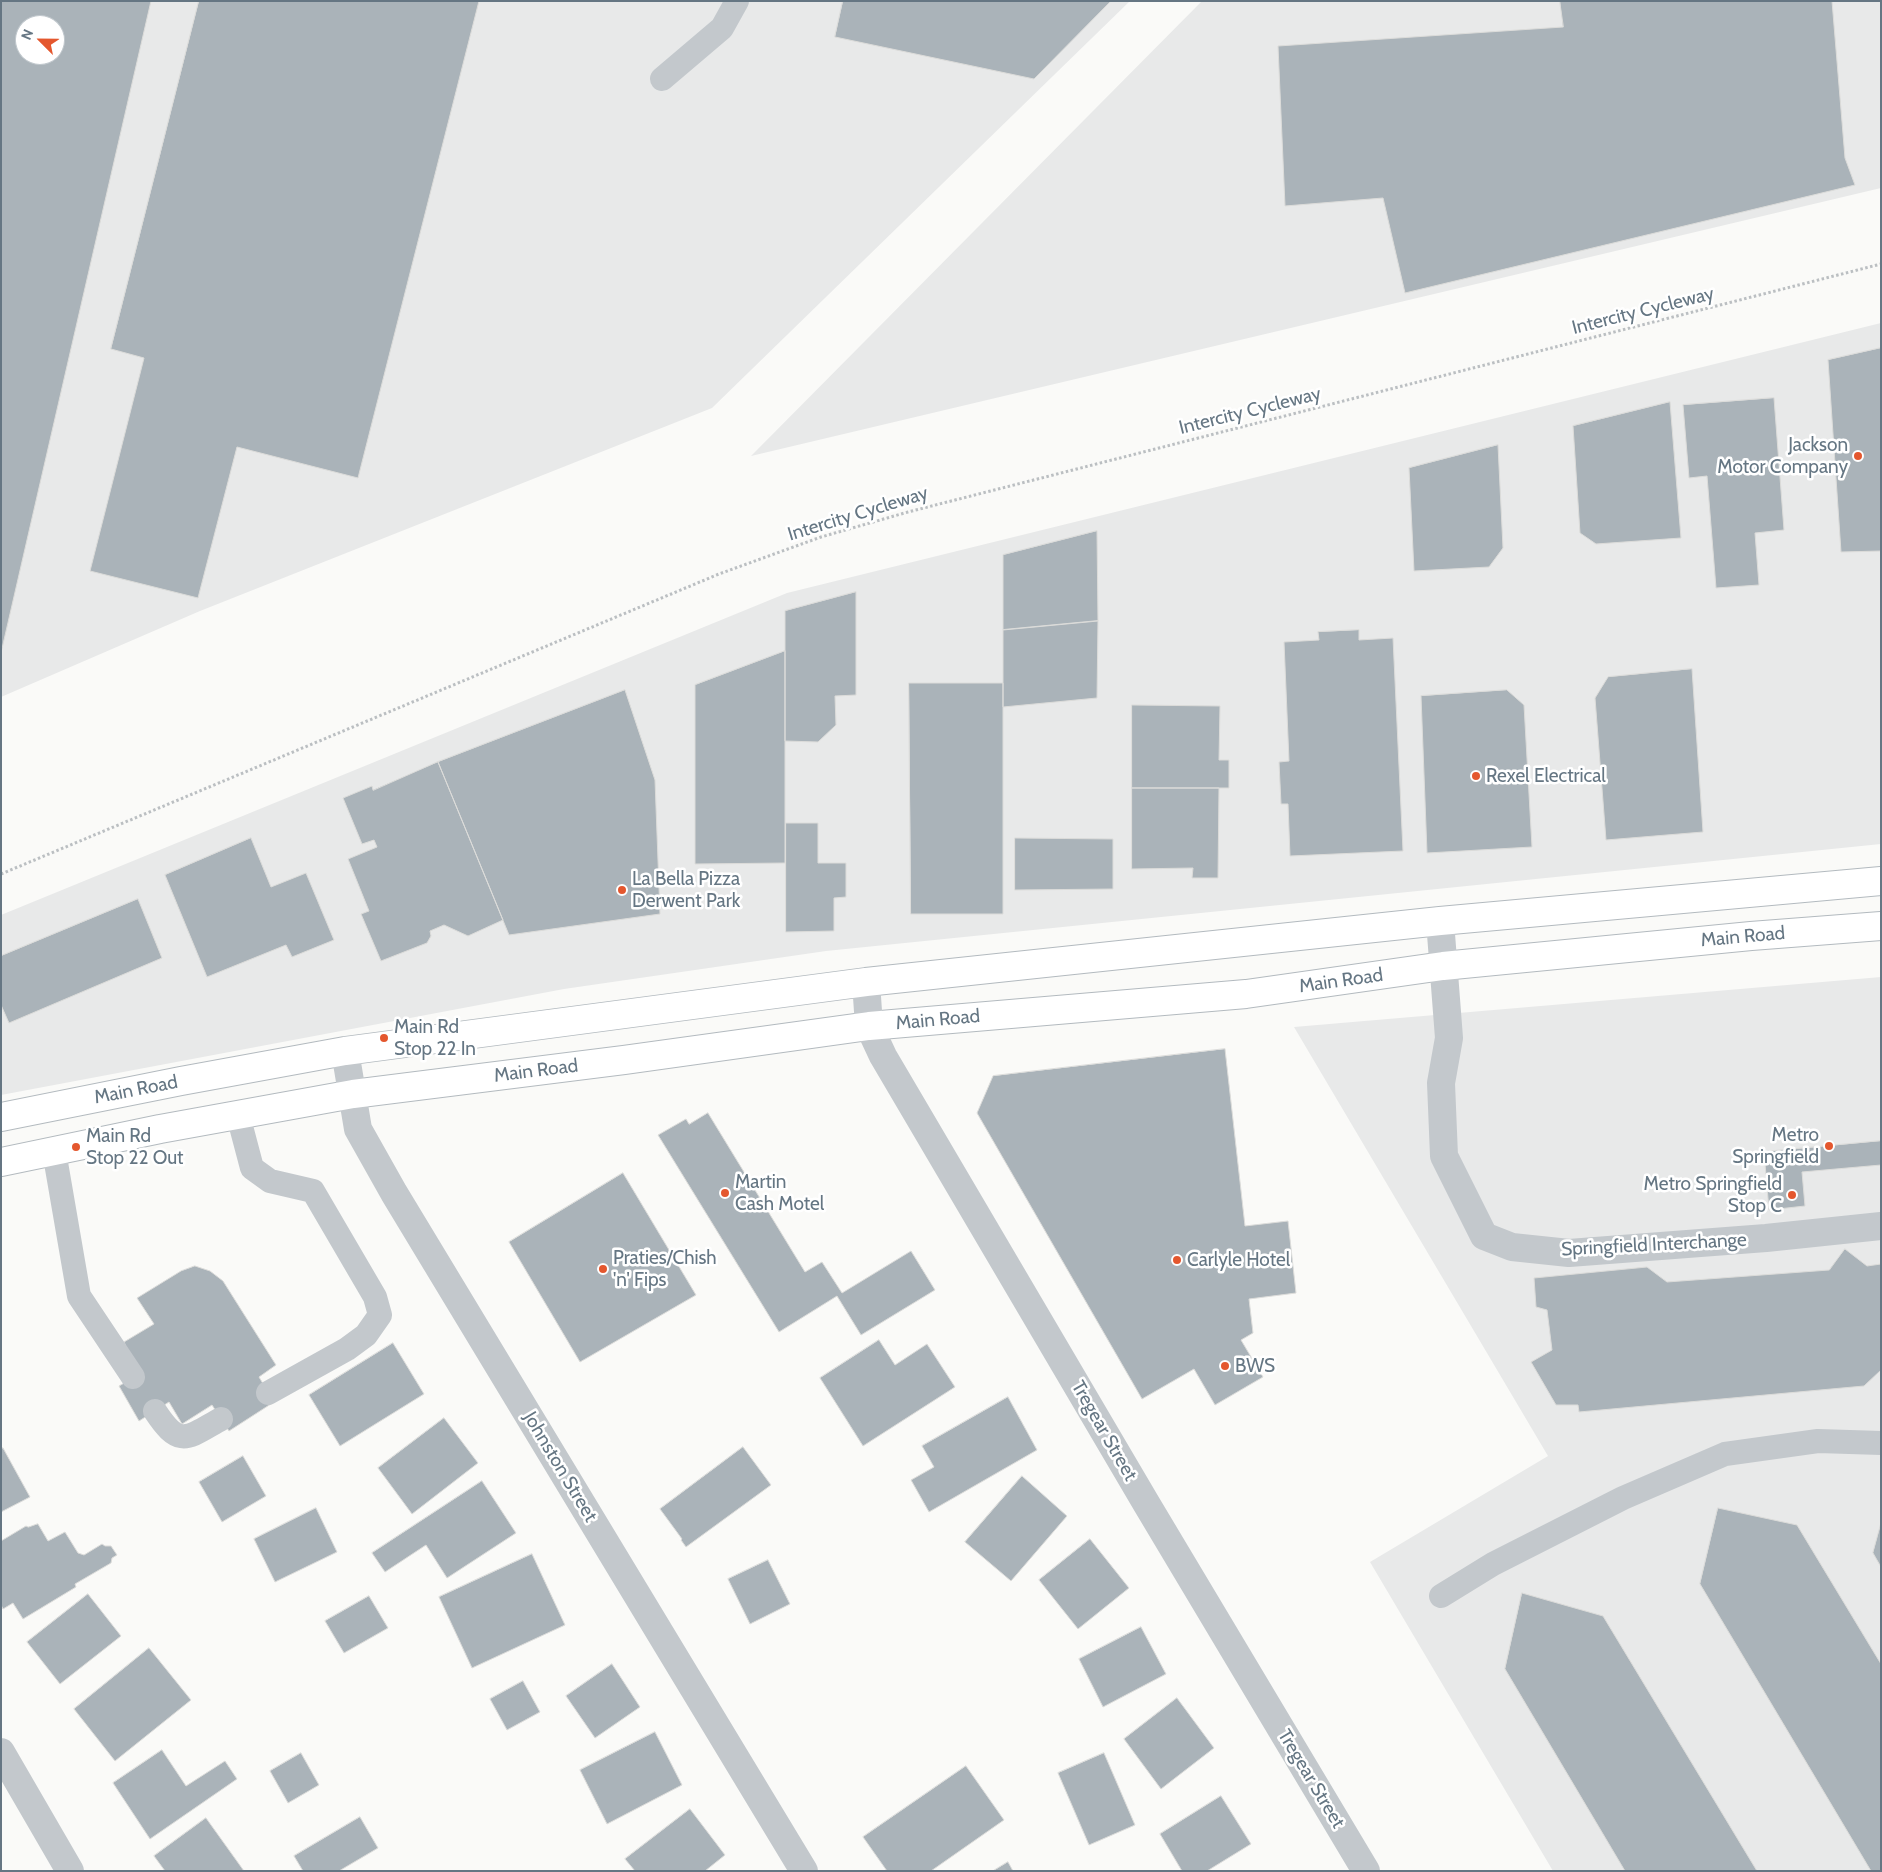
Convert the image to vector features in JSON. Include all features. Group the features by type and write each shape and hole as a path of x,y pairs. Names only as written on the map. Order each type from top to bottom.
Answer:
{"main road":[{"name":"Main Road","path":"1,1117 180,1081 345,1051 866,982 1440,921 1881,881"},
{"name":"Main Road","path":"1,1162 353,1094 624,1060 870,1026 1246,994 1443,966 1751,936 1881,926"}],"street":[{"name":"Springfield Interchange","path":"1440,921 1448,1038 1441,1084 1444,1156 1484,1236 1512,1246 1569,1253 1766,1238 1881,1226"},
{"name":"Tregear Street","path":"866,982 870,1026 883,1056 1366,1871"},
{"name":"Johnston Street","path":"345,1051 358,1128 394,1193 804,1871"},
{"path":"1,1752 70,1871"}],"lane":[{"path":"662,79 722,28 737,1"},
{"path":"238,1115 252,1168 270,1182 313,1191 375,1297 380,1315 366,1335 348,1349 268,1393"},
{"path":"54,1151 79,1296 133,1377"},
{"path":"155,1411 166,1428 180,1436 189,1437 221,1419"},
{"path":"1441,1596 1493,1564 1623,1498 1725,1454 1818,1441 1881,1443"}],"path":[{"name":"Intercity Cycleway","path":"1,874 719,574 821,537 908,512 1881,264"}],"shaded area":[{"path":"1,1 1130,1 712,408 200,611 1,697"},
{"path":"1202,1 1881,1 1881,188 751,456"},
{"path":"1881,323 1881,844 826,951 564,989 1,1095 1,915 787,593"},
{"path":"1881,977 1881,1871 1553,1871 1370,1562 1548,1456 1294,1027"}],"building":[{"path":"1,1 151,1 1,653"},
{"path":"199,1 479,1 358,478 237,447 198,598 90,571 144,358 111,349"},
{"path":"843,1 1111,1 1034,79 835,37"},
{"path":"1560,1 1832,1 1845,158 1855,185 1405,293 1383,198 1285,206 1278,46 1563,27"},
{"name":"Jackson Motor Company","path":"1881,348 1881,551 1841,552 1828,360"},
{"path":"1774,398 1784,530 1755,533 1759,585 1716,588 1707,476 1689,478 1683,405"},
{"path":"1670,402 1681,538 1596,544 1580,533 1573,426"},
{"path":"1498,445 1503,548 1489,567 1414,571 1409,468"},
{"path":"1097,531 1098,621 1003,630 1003,555"},
{"path":"856,592 856,695 835,696 836,725 818,742 785,741 785,611"},
{"path":"1098,621 1097,698 1003,707 1003,630"},
{"path":"1359,630 1359,640 1393,638 1403,851 1290,856 1288,804 1281,804 1279,762 1289,761 1284,642 1319,640 1318,632"},
{"path":"785,651 785,863 695,864 695,685"},
{"path":"1692,669 1703,832 1606,840 1595,698 1608,677"},
{"path":"909,683 1003,683 1003,914 911,914"},
{"path":"625,690 655,780 660,914 509,935 438,762"},
{"name":"Rexel Electrical","path":"1507,690 1524,705 1532,847 1427,853 1421,696"},
{"path":"1132,705 1220,706 1219,760 1229,760 1229,788 1132,788"},
{"path":"438,762 503,920 468,936 444,925 430,931 431,936 427,943 381,961 361,914 369,911 348,859 377,847 374,840 362,844 343,798 372,786 373,790"},
{"path":"1132,788 1219,788 1218,878 1192,878 1193,868 1132,869"},
{"path":"786,823 818,823 818,863 846,863 846,897 834,898 834,931 786,932"},
{"path":"251,838 271,887 306,873 334,940 292,957 286,945 207,977 165,875"},
{"path":"1015,838 1113,839 1113,889 1015,890"},
{"path":"138,899 162,958 9,1023 1,1005 1,956"},
{"name":"Carlyle Hotel","path":"1225,1049 1245,1226 1288,1221 1296,1293 1249,1299 1253,1333 1241,1340 1263,1377 1215,1405 1194,1369 1142,1399 977,1113 993,1076"},
{"name":"Martin Cash Motel","path":"708,1113 805,1272 822,1262 842,1293 911,1251 935,1290 861,1335 837,1296 779,1332 658,1135 686,1119 689,1124"},
{"path":"1881,1141 1881,1165 1802,1172 1805,1206 1769,1210 1764,1152"},
{"name":"Praties/Chish 'n' Fips","path":"623,1173 696,1295 580,1362 509,1242"},
{"path":"1845,1249 1867,1266 1881,1264 1881,1370 1864,1386 1579,1412 1578,1405 1556,1405 1531,1362 1552,1350 1547,1310 1536,1307 1534,1278 1647,1267 1667,1282 1829,1270"},
{"path":"195,1266 210,1271 223,1281 276,1365 259,1377 274,1402 229,1431 212,1405 182,1424 169,1402 139,1421 119,1386 138,1375 124,1342 154,1324 137,1298 181,1271"},
{"path":"879,1340 895,1365 927,1344 955,1387 863,1446 820,1378"},
{"path":"393,1343 424,1394 340,1446 309,1395"},
{"path":"1008,1397 1037,1450 929,1512 911,1480 934,1467 922,1446"},
{"path":"444,1418 478,1463 412,1514 378,1468"},
{"path":"743,1447 771,1485 686,1547 660,1509"},
{"path":"3,1448 30,1497 1,1512 1,1449"},
{"path":"243,1456 266,1496 222,1522 199,1482"},
{"path":"1022,1476 1067,1516 1011,1581 965,1542"},
{"path":"482,1481 516,1533 447,1578 426,1545 385,1572 372,1553"},
{"path":"316,1508 337,1552 275,1582 254,1539"},
{"path":"1718,1508 1797,1525 1881,1664 1881,1871 1871,1871 1700,1584"},
{"path":"1881,1523 1881,1567 1873,1553"},
{"path":"38,1524 48,1541 65,1532 78,1553 84,1555 102,1544 111,1546 117,1555 112,1558 111,1563 75,1584 76,1587 23,1619 13,1603 3,1609 1,1605 1,1541 26,1526"},
{"path":"1090,1539 1129,1588 1078,1629 1039,1580"},
{"path":"532,1554 565,1625 472,1668 439,1597"},
{"path":"768,1560 790,1604 750,1624 728,1579"},
{"path":"1522,1593 1603,1616 1757,1871 1625,1871 1505,1669"},
{"path":"88,1594 121,1636 60,1684 27,1642"},
{"path":"369,1596 388,1628 344,1653 325,1621"},
{"path":"1141,1627 1166,1674 1103,1707 1079,1659"},
{"path":"149,1648 191,1700 115,1761 74,1709"},
{"path":"612,1664 640,1707 595,1738 566,1696"},
{"path":"523,1681 540,1712 507,1730 490,1699"},
{"path":"1177,1698 1214,1748 1161,1789 1124,1739"},
{"path":"655,1732 682,1785 607,1824 580,1770"},
{"path":"162,1750 186,1786 225,1761 237,1779 150,1839 113,1783"},
{"path":"301,1753 319,1785 288,1803 270,1771"},
{"path":"1104,1753 1135,1825 1089,1845 1058,1773"},
{"path":"966,1766 1004,1820 931,1871 887,1871 863,1837"},
{"path":"1221,1796 1251,1844 1207,1871 1182,1871 1160,1834"},
{"path":"690,1809 725,1855 705,1871 635,1871 625,1859"},
{"path":"360,1817 378,1848 339,1871 303,1871 294,1856"},
{"path":"206,1818 244,1871 165,1871 154,1856"},
{"path":"1008,1862 1013,1871 993,1871"}],"place":[{"name":"Jackson Motor Company","path":"1858,456"},
{"name":"Rexel Electrical","path":"1476,776"},
{"name":"La Bella Pizza Derwent Park","path":"622,890"},
{"name":"Main Rd Stop 22 In","path":"384,1038"},
{"name":"Metro Springfield","path":"1829,1146"},
{"name":"Main Rd Stop 22 Out","path":"76,1147"},
{"name":"Martin Cash Motel","path":"725,1193"},
{"name":"Metro Springfield Stop C","path":"1792,1195"},
{"name":"Carlyle Hotel","path":"1177,1260"},
{"name":"Praties/Chish 'n' Fips","path":"603,1269"},
{"name":"BWS","path":"1225,1366"}]}
